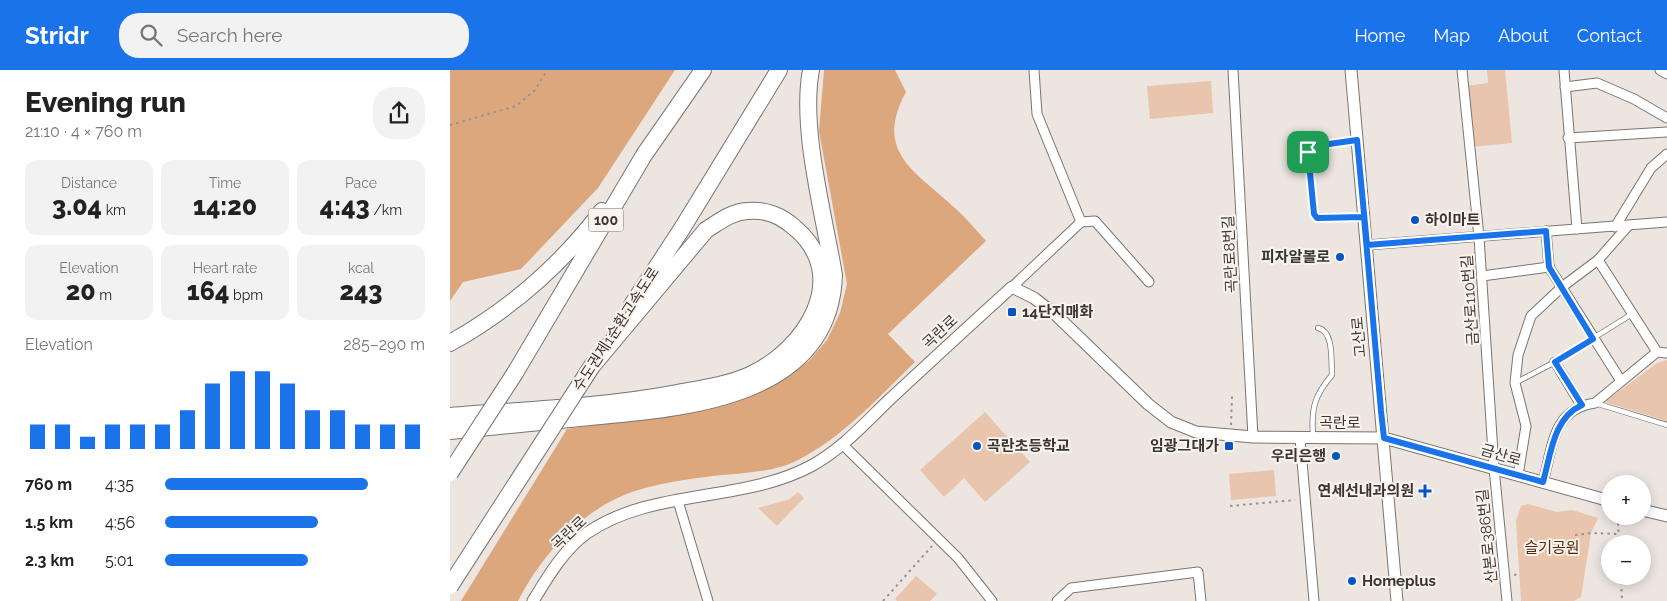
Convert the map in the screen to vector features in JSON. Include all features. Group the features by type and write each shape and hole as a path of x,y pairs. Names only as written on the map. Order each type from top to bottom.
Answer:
{"highway":[{"name":"100","path":"450,473 515,373 644,155 703,70"},
{"name":"수도권제1순환고속도로","path":"450,586 683,227 778,70"},
{"path":"450,431 646,412 710,401 731,396 759,384 787,368 815,340 827,318 834,297 834,275 809,120 808,87 811,70"},
{"path":"450,343 512,303 557,263 598,215 644,155"},
{"path":"450,416 643,400 700,389 749,375 772,362 805,332 817,310 822,283 819,262 799,231 785,218 766,212 747,211 730,215 706,230 592,366"}],"street":[{"path":"1034,70 1037,114 1081,222"},
{"name":"곡란로8번길","path":"1233,70 1253,437"},
{"name":"고산로","path":"1351,70 1397,601"},
{"name":"금산로110번길","path":"1462,70 1479,237 1494,468"},
{"path":"1564,70 1568,138 1577,229"},
{"path":"1660,70 1667,74"},
{"path":"1565,86 1596,82 1634,99 1667,118"},
{"path":"1568,138 1667,132"},
{"path":"1615,227 1651,168 1667,154"},
{"path":"1012,287 1081,222 1095,221 1149,282"},
{"path":"1367,245 1667,222"},
{"path":"1518,475 1526,426 1515,382 1518,355 1531,316 1562,287 1598,260 1628,226"},
{"path":"1546,231 1549,267 1621,381"},
{"path":"1598,260 1657,352"},
{"path":"1482,276 1549,267"},
{"name":"곡란로","path":"533,601 564,556 585,534 605,522 625,514 678,501 719,494 791,475 831,454 1012,287 1034,298 1056,316 1148,404 1171,422 1196,432 1253,437 1384,438"},
{"path":"1543,482 1558,428 1566,414 1582,405 1595,403 1657,352 1667,353"},
{"path":"1555,362 1582,405"},
{"path":"1300,438 1314,601"},
{"name":"금산로","path":"1384,438 1601,498"},
{"path":"842,444 964,565 992,601"},
{"name":"산본로386번길","path":"1494,468 1507,601"},
{"path":"678,501 708,601"},
{"path":"1651,512 1667,516"},
{"path":"1057,601 1071,588 1198,572 1201,601"},
{"path":"1392,601 1397,601"}],"lane":[{"path":"1357,140 1315,146 1308,152 1314,214 1317,218 1364,217"},
{"path":"1515,382 1555,362 1632,314"},
{"path":"1313,438 1311,414 1320,390 1332,375 1329,336 1323,329 1318,328"},
{"path":"1595,403 1667,425"}],"path":[{"path":"450,125 516,106 535,90 547,70"},
{"path":"1231,435 1232,396"},
{"path":"1230,506 1305,500"},
{"path":"1575,536 1591,532 1618,534 1618,525"},
{"path":"883,601 938,538"},
{"path":"1621,585 1622,601"}],"green space":[{"path":"1487,70 1505,70 1512,143 1471,147 1466,86 1488,83"},
{"path":"1211,81 1213,113 1150,119 1147,86"},
{"path":"1667,360 1667,421 1605,402 1657,363"},
{"path":"985,412 1030,462 985,502 964,478 944,497 920,470"},
{"path":"1274,470 1276,496 1231,500 1229,474"},
{"path":"798,492 804,498 777,526 758,508 790,499"},
{"name":"슬기공원","path":"1528,504 1557,512 1572,510 1598,518 1591,533 1581,597 1574,601 1521,601 1516,521 1521,506"},
{"path":"916,576 937,594 930,601 897,601 895,599"}],"shaded area":[{"path":"450,70 675,70 598,188 521,269 463,282 450,301"},
{"path":"824,70 895,70 906,92 897,113 894,131 897,147 904,160 915,173 961,213 986,241 888,334 915,362 845,428 814,451 798,460 767,470 665,483 619,497 600,507 567,534 539,566 518,601 461,601 567,429 706,409 751,396 785,378 809,361 827,340 840,313 847,284 819,131"}],"place":[{"name":"하이마트","path":"1415,220"},
{"name":"피자알볼로","path":"1340,257"},
{"name":"14단지매화","path":"1012,312"},
{"name":"곡란초등학교","path":"977,446"},
{"name":"임광그대가","path":"1229,446"},
{"name":"우리은행","path":"1336,456"},
{"name":"연세선내과의원","path":"1425,491"},
{"name":"Homeplus","path":"1352,581"}],"route":[{"path":"1357,140 1367,245 1546,231 1549,267 1593,339 1555,362 1582,405 1566,414 1558,428 1543,482 1384,438 1364,217 1317,218 1314,214 1308,152 1315,146 1357,140"}]}
